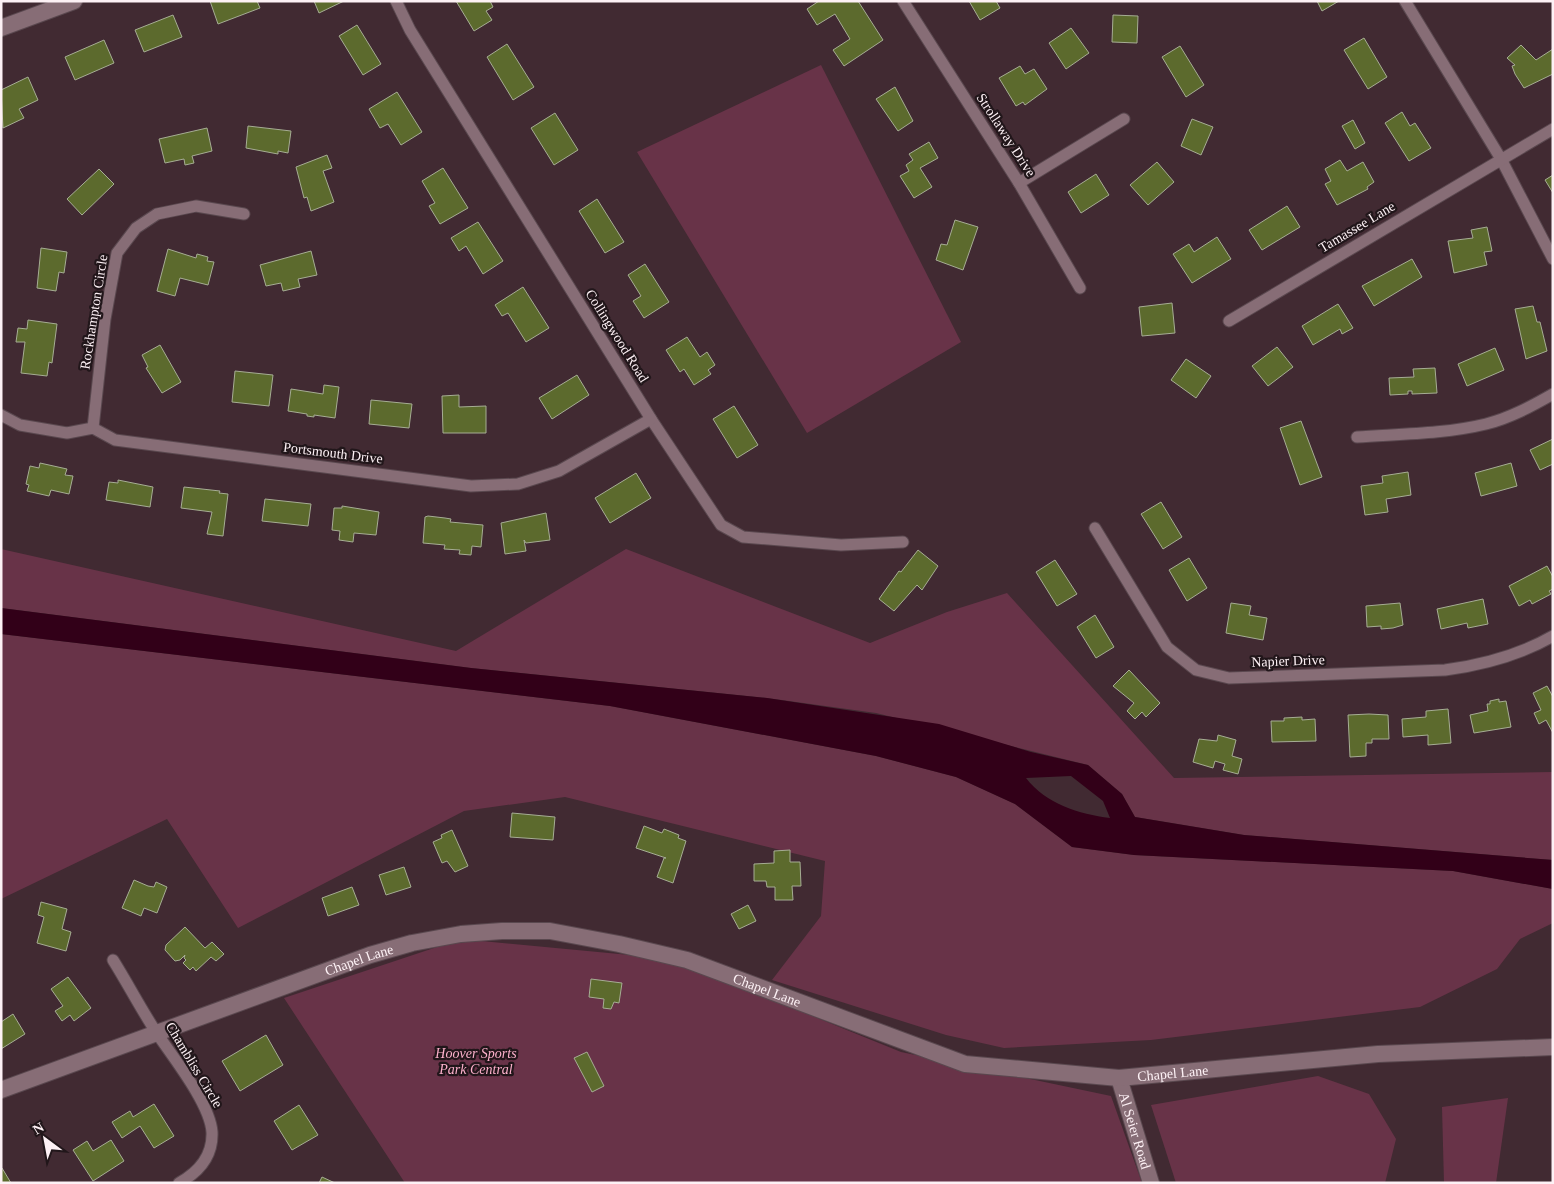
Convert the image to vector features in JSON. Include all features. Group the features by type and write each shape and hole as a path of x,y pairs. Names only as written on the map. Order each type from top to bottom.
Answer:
{"street":[{"path":"1,28 74,1"},
{"name":"Collingwood Road","path":"396,1 410,30 651,419 720,524 743,537 841,545 904,542"},
{"name":"Strollaway Drive","path":"903,1 1019,183 1080,288"},
{"path":"1405,1 1501,159 1553,259"},
{"path":"1019,183 1124,119"},
{"name":"Tamassee Lane","path":"1228,321 1553,129"},
{"name":"Rockhampton Circle","path":"93,428 105,319 117,254 136,228 157,214 196,206 244,214"},
{"path":"1357,437 1441,432 1487,423 1527,408 1553,394"},
{"path":"1,415 20,425 68,433 93,428"},
{"name":"Portsmouth Drive","path":"93,428 116,440 471,486 518,484 559,471 651,419"},
{"name":"Napier Drive","path":"1095,528 1167,647 1196,670 1212,674 1229,678 1446,670 1471,666 1506,656 1553,636"},
{"name":"Chapel Lane","path":"1,1090 370,956 412,943 462,934 502,931 550,931 620,944 687,960 965,1064 1118,1078 1378,1054 1553,1047"},
{"name":"Chambliss Circle","path":"113,960 157,1033 175,1057 209,1118 212,1132 210,1147 204,1164 192,1176 179,1183"},
{"name":"Al Seier Road","path":"1118,1078 1151,1183"}],"green space":[{"path":"821,65 961,342 807,433 637,152"},
{"path":"1,549 456,651 626,549 870,643 947,612 1007,593 1174,778 1553,772 1553,860 1244,835 1135,817 1122,794 1088,765 876,713 767,698 471,668 1,608"},
{"path":"1,634 610,706 876,756 956,777 1015,804 1072,847 1134,855 1453,871 1553,889 1553,923 1520,939 1497,969 1420,1007 1151,1040 1004,1048 946,1035 772,980 821,916 825,861 565,797 464,811 238,928 167,819 1,899"},
{"name":"Hoover Sports Park Central","path":"461,939 672,959 901,1052 1111,1096 1142,1183 405,1183 284,998"},
{"path":"1318,1076 1369,1094 1396,1139 1385,1183 1176,1183 1151,1105"},
{"path":"1508,1098 1496,1183 1444,1183 1442,1107"}],"shaded area":[{"path":"1,608 471,668 767,698 939,724 1031,752 1088,765 1122,794 1135,817 1244,835 1553,860 1553,889 1453,871 1134,855 1072,847 1015,804 956,777 876,756 610,706 1,634","holes":["1071,776 1103,801 1110,818 1087,814 1053,801 1043,795 1026,778"]}],"building":[{"path":"210,1 257,1 260,8 218,24"},
{"path":"314,1 344,1 319,13"},
{"path":"456,1 490,1 493,7 486,11 492,20 474,31"},
{"path":"819,1 858,1 883,40 844,66 833,50 850,39 835,14 817,25 807,9"},
{"path":"969,1 996,1 1000,8 980,20"},
{"path":"1317,1 1339,1 1322,11"},
{"path":"173,15 182,37 144,52 135,30"},
{"path":"1113,15 1138,16 1137,43 1112,42"},
{"path":"357,25 381,64 363,75 339,36"},
{"path":"1071,28 1089,53 1066,69 1049,43"},
{"path":"1364,38 1387,77 1368,89 1344,50"},
{"path":"104,40 114,63 75,80 65,57"},
{"path":"507,44 534,87 513,100 487,57"},
{"path":"1521,45 1536,60 1553,49 1553,74 1524,88 1515,74 1512,66 1515,65 1507,58"},
{"path":"1180,46 1204,85 1186,97 1162,57"},
{"path":"1020,66 1025,74 1034,69 1047,89 1025,105 1023,102 1016,106 999,78"},
{"path":"28,77 38,100 19,109 24,118 3,128 1,90"},
{"path":"895,87 913,121 898,131 876,99"},
{"path":"397,92 422,132 401,145 388,124 380,128 369,109"},
{"path":"1402,112 1410,126 1415,123 1431,148 1409,161 1385,123"},
{"path":"555,113 578,150 554,165 531,128"},
{"path":"1192,119 1213,127 1201,155 1181,146"},
{"path":"1353,120 1365,143 1355,149 1342,126"},
{"path":"248,126 291,131 288,153 278,151 278,154 246,148"},
{"path":"207,128 212,151 192,156 194,163 185,165 184,159 165,163 159,139"},
{"path":"929,142 938,158 920,168 932,187 914,198 900,176 909,171 906,165 913,160 909,154"},
{"path":"327,155 332,168 323,171 334,202 311,211 307,197 304,198 296,167"},
{"path":"1340,160 1347,171 1363,162 1374,182 1367,187 1368,189 1337,205 1325,184 1331,181 1325,169"},
{"path":"1157,162 1174,182 1148,205 1130,185"},
{"path":"443,168 468,208 440,224 429,206 435,203 422,181"},
{"path":"99,169 114,184 82,215 67,199"},
{"path":"1096,174 1109,195 1081,213 1068,192"},
{"path":"1553,175 1553,193 1545,180"},
{"path":"597,199 624,242 605,253 579,211"},
{"path":"1287,206 1300,227 1262,250 1249,230"},
{"path":"955,220 978,227 963,270 936,260 941,244 947,245"},
{"path":"478,222 503,261 483,274 466,246 459,251 451,238"},
{"path":"1487,227 1492,251 1484,252 1487,265 1454,273 1448,241 1473,238 1471,230"},
{"path":"1217,237 1231,259 1192,283 1173,254 1189,244 1194,252"},
{"path":"41,248 67,252 64,273 59,272 56,291 37,288"},
{"path":"168,249 196,258 197,254 208,257 207,261 214,262 208,285 180,278 175,296 157,291"},
{"path":"311,251 317,275 298,279 300,287 283,291 281,283 266,286 260,265"},
{"path":"1412,259 1422,277 1374,306 1362,286"},
{"path":"645,264 669,302 644,318 633,301 641,296 628,275"},
{"path":"523,287 549,328 526,342 508,313 502,316 495,305"},
{"path":"1172,303 1175,333 1142,336 1139,307"},
{"path":"1338,304 1353,328 1342,334 1340,329 1313,345 1302,326"},
{"path":"1533,306 1537,322 1540,322 1547,351 1526,359 1515,309"},
{"path":"28,320 57,324 52,363 49,362 47,376 21,373 25,342 16,342 18,328 27,329"},
{"path":"687,337 700,357 707,352 715,365 708,370 711,374 694,385 684,369 680,372 666,350"},
{"path":"160,345 181,382 162,393 146,368 148,367 142,355"},
{"path":"1277,347 1293,367 1268,386 1252,366"},
{"path":"1495,348 1504,370 1467,386 1458,364"},
{"path":"1186,359 1211,376 1196,398 1171,380"},
{"path":"1435,368 1437,393 1412,394 1412,391 1408,391 1408,394 1390,395 1389,378 1414,377 1413,369"},
{"path":"235,371 273,375 269,406 232,402"},
{"path":"577,375 589,395 552,419 539,398"},
{"path":"324,385 339,387 335,418 307,416 307,414 288,411 291,389 323,394"},
{"path":"459,395 459,407 486,406 486,433 443,433 442,396"},
{"path":"371,400 412,404 409,428 369,424"},
{"path":"734,406 758,445 737,458 713,419"},
{"path":"1301,421 1322,477 1300,485 1280,428"},
{"path":"1553,439 1553,464 1540,470 1530,450"},
{"path":"40,463 67,469 65,475 73,476 69,494 51,490 49,496 27,491 29,485 26,484 30,466 39,468"},
{"path":"1511,463 1517,486 1481,496 1475,473"},
{"path":"1408,472 1411,495 1386,499 1388,512 1365,515 1361,486 1383,483 1382,476"},
{"path":"636,473 651,498 610,523 595,498"},
{"path":"118,480 153,487 150,507 106,500 109,482 118,483"},
{"path":"184,487 220,491 219,493 228,494 223,536 207,534 212,512 181,508"},
{"path":"265,499 311,504 308,526 262,521"},
{"path":"1161,502 1182,537 1163,549 1141,514"},
{"path":"342,506 379,512 376,535 354,533 353,542 339,540 340,531 332,530 334,508 342,508"},
{"path":"546,513 550,540 526,543 524,540 526,551 505,554 501,523"},
{"path":"425,517 451,519 450,522 483,525 481,547 472,546 471,555 459,554 460,550 444,549 445,545 423,543"},
{"path":"918,550 938,566 922,590 917,585 894,611 879,599 899,571 901,572"},
{"path":"1189,558 1207,588 1187,601 1169,570"},
{"path":"1055,560 1077,594 1057,606 1036,572"},
{"path":"1547,566 1553,577 1553,589 1549,591 1551,594 1532,604 1530,600 1519,606 1509,586"},
{"path":"1483,599 1488,624 1468,628 1467,623 1441,629 1437,609"},
{"path":"1231,603 1251,606 1249,615 1267,618 1263,640 1226,633"},
{"path":"1400,603 1403,625 1381,629 1381,626 1367,627 1366,606"},
{"path":"1095,615 1114,647 1096,658 1077,627"},
{"path":"1129,670 1160,703 1146,717 1142,712 1135,719 1127,711 1134,703 1113,686"},
{"path":"1547,686 1553,697 1553,733 1546,720 1539,724 1534,713 1541,710 1533,693"},
{"path":"1499,699 1499,702 1506,701 1511,727 1474,733 1470,715 1488,711 1487,704 1490,704 1490,701"},
{"path":"1448,709 1451,743 1428,745 1428,735 1403,737 1402,719 1426,717 1426,711"},
{"path":"1348,715 1388,715 1389,739 1372,739 1372,743 1366,743 1366,756 1350,757"},
{"path":"1302,717 1302,720 1315,719 1316,741 1272,742 1271,721 1284,721 1284,718"},
{"path":"1218,735 1236,740 1232,756 1242,759 1238,774 1223,770 1225,764 1215,761 1213,768 1193,762 1199,739 1217,741"},
{"path":"512,813 555,817 553,840 510,837"},
{"path":"644,826 662,833 664,829 679,835 678,838 686,841 673,883 657,877 664,858 666,858 636,848"},
{"path":"452,830 468,866 455,872 447,861 442,863 433,842 442,838 441,835"},
{"path":"790,850 790,862 800,862 801,886 792,886 793,900 775,900 775,887 767,887 766,881 754,881 754,864 774,863 774,851"},
{"path":"404,867 411,887 386,895 379,875"},
{"path":"134,880 148,886 154,887 156,882 167,887 157,913 144,908 141,916 122,908"},
{"path":"352,887 359,905 328,916 322,898"},
{"path":"41,902 67,909 62,929 71,932 66,951 37,943 44,917 38,915"},
{"path":"748,905 756,921 739,929 731,914"},
{"path":"185,927 205,948 212,942 224,954 216,961 211,957 196,971 193,967 190,970 183,963 186,960 184,958 185,955 180,960 175,961 165,950 166,945"},
{"path":"68,977 91,1008 74,1021 70,1015 62,1021 55,1011 63,1006 51,989"},
{"path":"591,979 622,983 619,1003 614,1002 611,1009 603,1008 604,999 589,997"},
{"path":"13,1014 25,1034 1,1049 1,1022"},
{"path":"266,1035 283,1065 240,1091 222,1061"},
{"path":"587,1052 604,1086 592,1092 574,1058"},
{"path":"154,1104 174,1136 154,1148 140,1126 122,1138 112,1122 130,1111 133,1117"},
{"path":"299,1105 318,1135 292,1150 274,1121"},
{"path":"111,1140 124,1161 93,1181 73,1150 87,1141 93,1151"},
{"path":"2,1168 11,1183 1,1183"},
{"path":"322,1177 335,1183 319,1183"}]}
